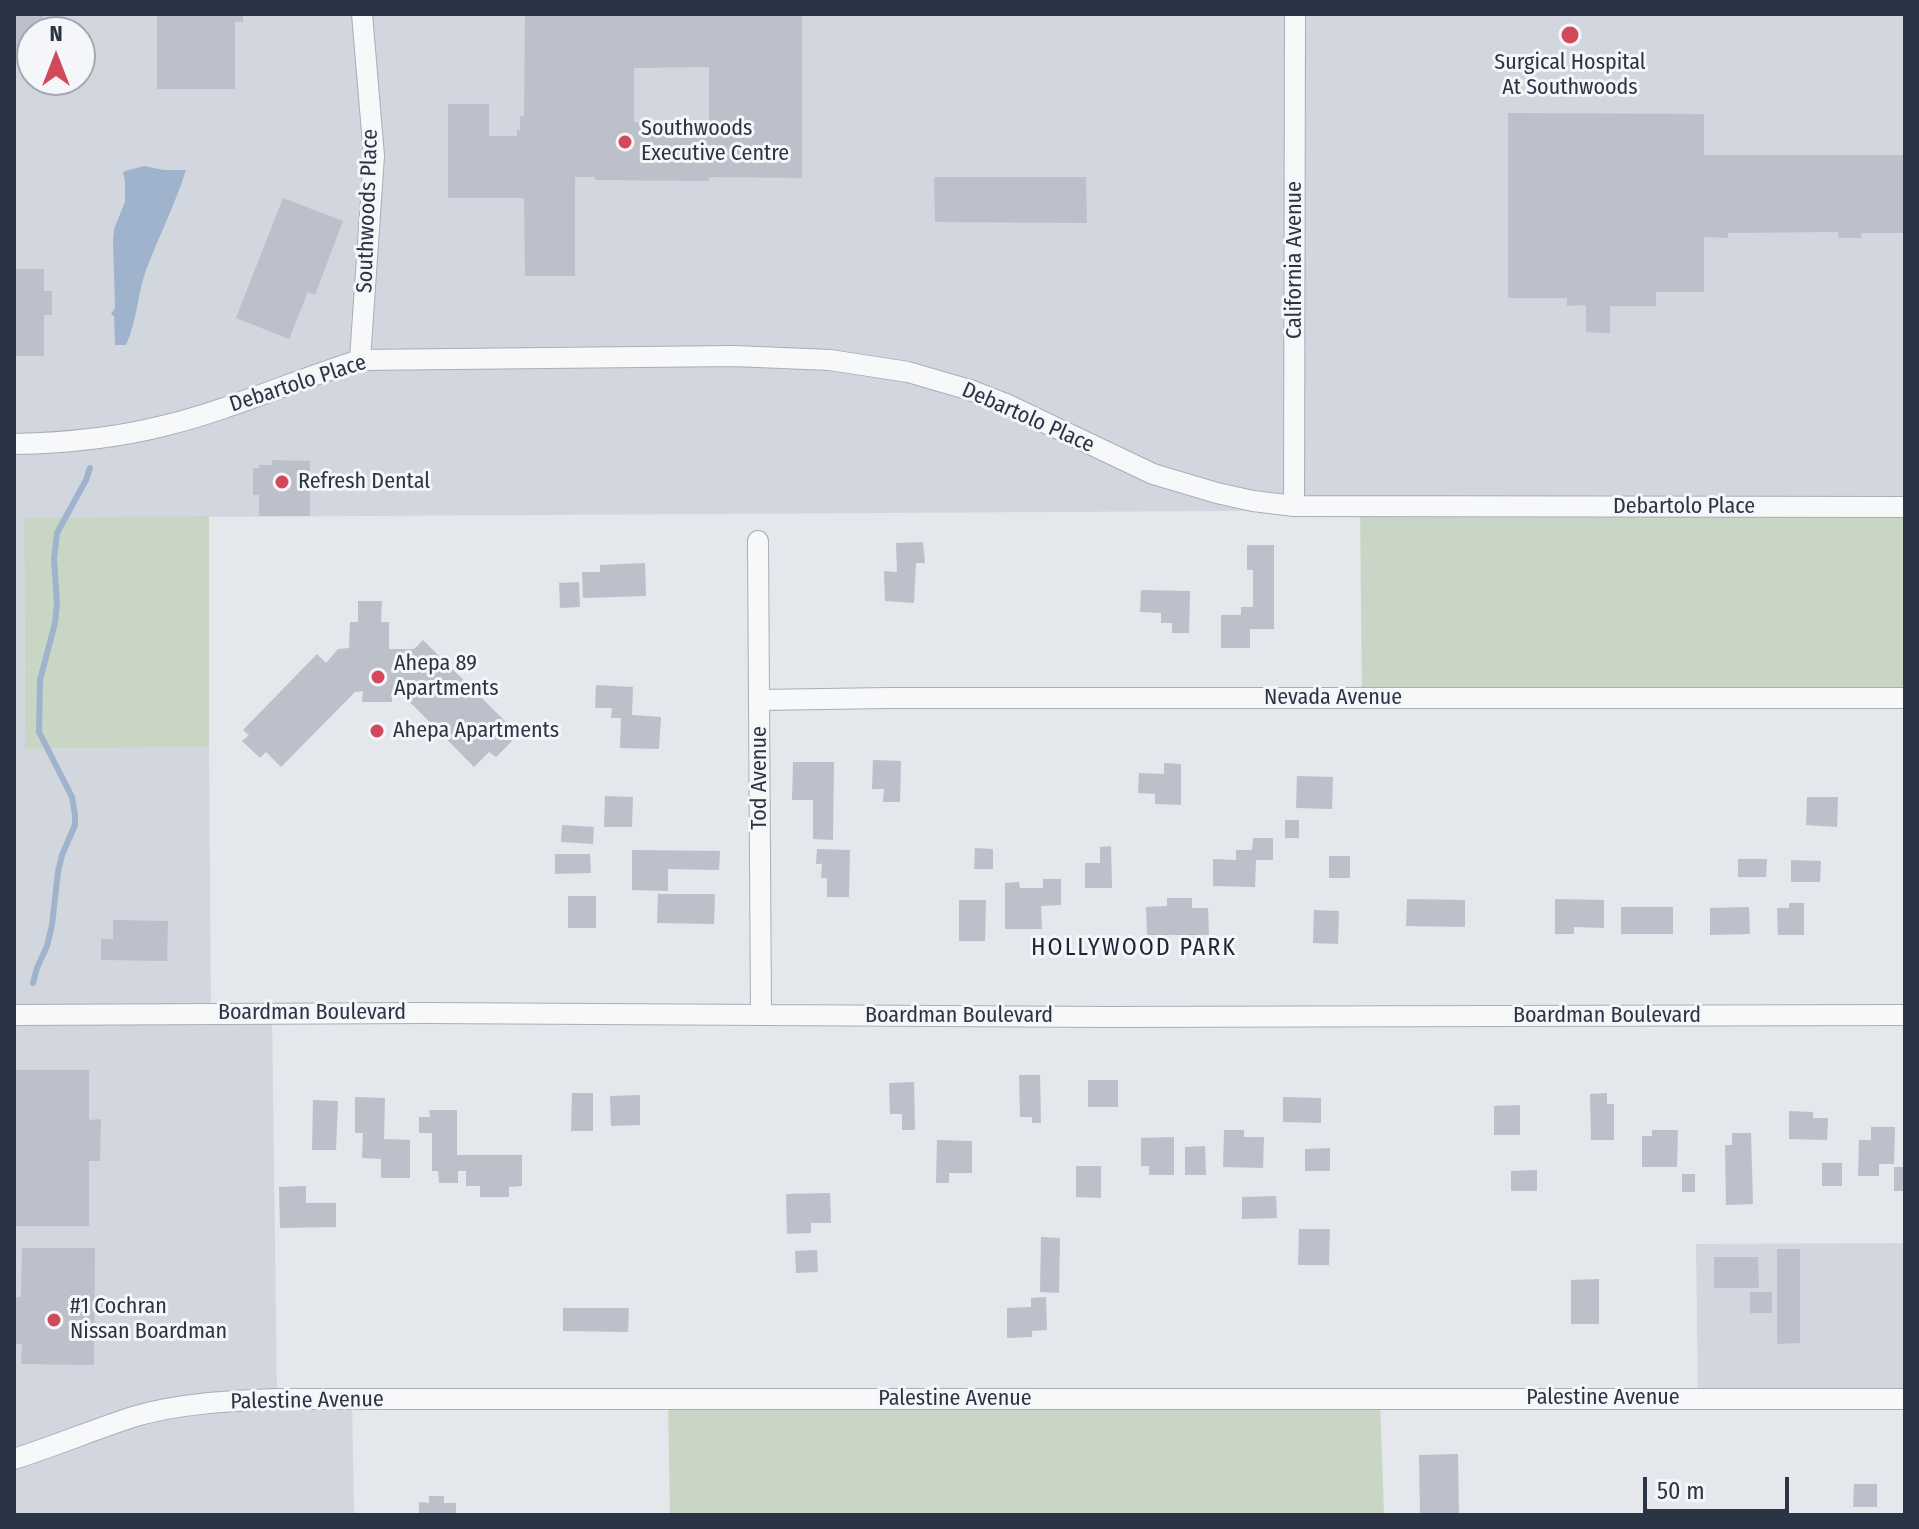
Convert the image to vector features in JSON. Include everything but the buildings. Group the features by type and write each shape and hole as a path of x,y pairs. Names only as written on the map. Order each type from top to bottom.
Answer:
{"street":[{"name":"Southwoods Place","path":"360,360 374,156 362,14"},
{"name":"California Avenue","path":"1294,506 1295,14"},
{"name":"Debartolo Place","path":"14,444 86,439 165,426 360,360 734,356 830,360 908,372 1006,404 1153,474 1253,501 1294,506 1905,507"},
{"name":"Tod Avenue","path":"758,541 761,1015"},
{"name":"Nevada Avenue","path":"760,700 1905,698"},
{"name":"Boardman Boulevard","path":"14,1015 1905,1015"},
{"name":"Palestine Avenue","path":"14,1459 137,1416 174,1408 277,1399 1905,1399"}],"shaded area":[{"path":"14,14 1905,14 1905,507 24,518 25,749 209,747 211,1014 272,1014 277,1398 352,1399 354,1515 14,1515"},
{"path":"1905,1243 1905,1399 1698,1398 1696,1244"}],"green space":[{"path":"1360,506 1905,507 1905,698 1362,698"},
{"path":"209,516 209,747 25,749 24,518"},
{"path":"668,1399 1380,1399 1384,1515 670,1515"}],"water":[{"path":"144,166 186,170 145,273 126,345 115,345 114,316 111,314 115,308 113,241 114,229 125,202 123,173"}],"waterway":[{"path":"33,983 52,925 62,855 75,825 72,797 39,732 40,680 55,623 54,559 57,533 90,468"}],"place":[{"name":"Surgical Hospital At Southwoods","path":"1570,35"},
{"name":"Southwoods Executive Centre","path":"625,142"},
{"name":"Refresh Dental","path":"282,482"},
{"name":"Ahepa 89 Apartments","path":"378,677"},
{"name":"Ahepa Apartments","path":"377,731"},
{"name":"#1 Cochran Nissan Boardman","path":"54,1320"}],"district":[{"name":"HOLLYWOOD PARK","path":"1134,948"}]}
